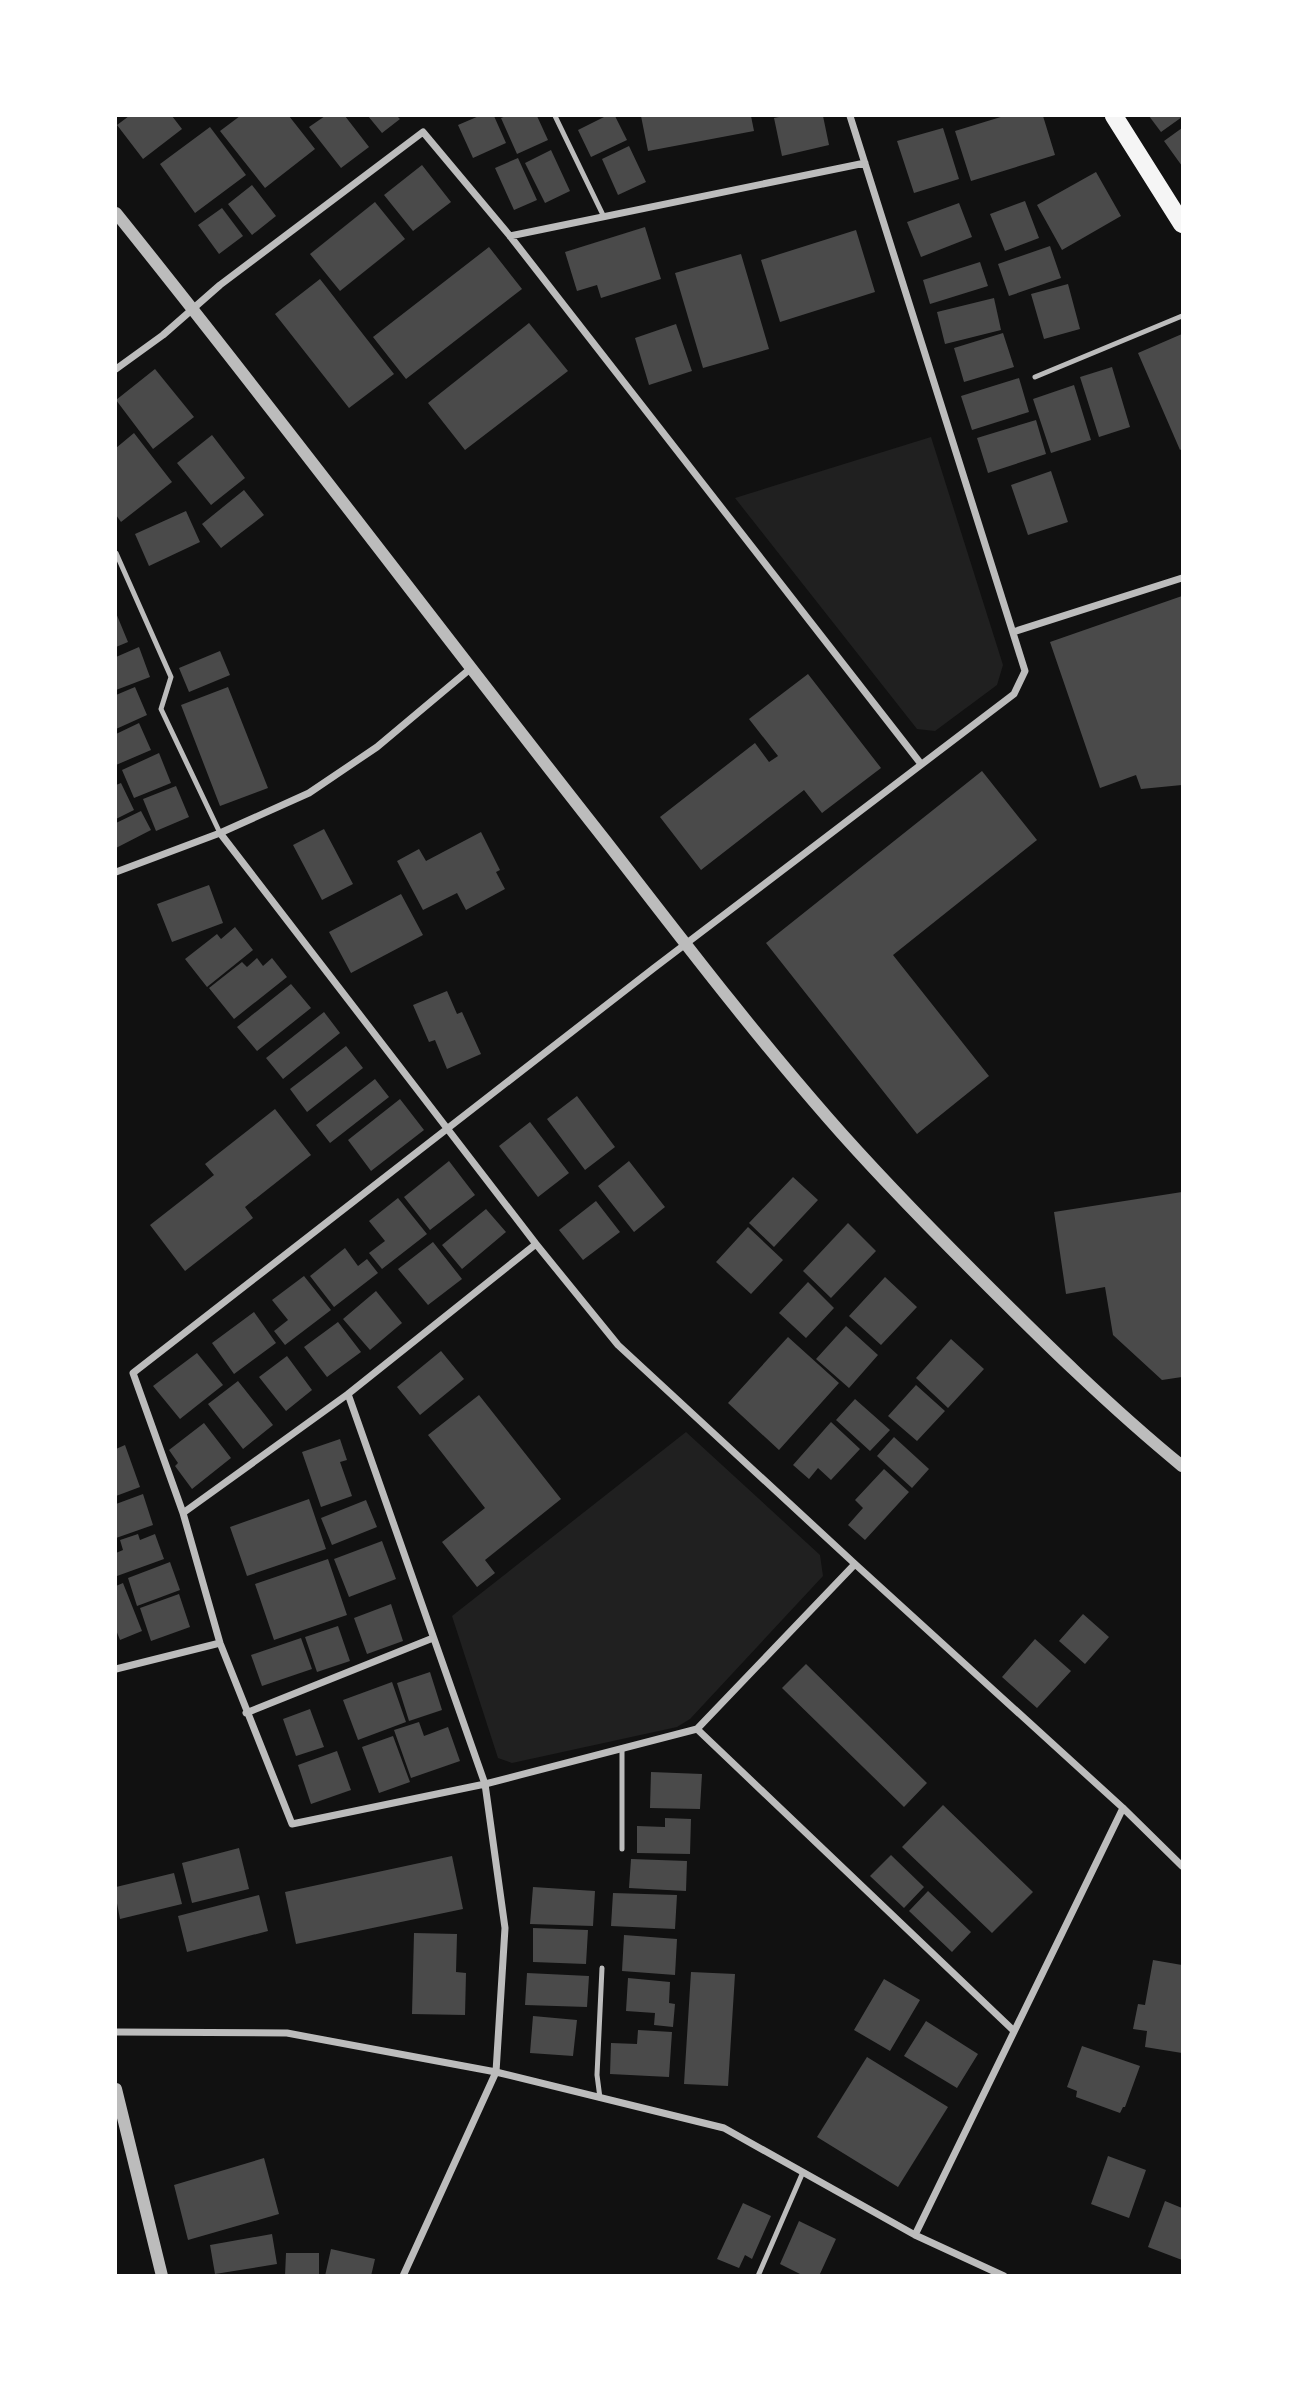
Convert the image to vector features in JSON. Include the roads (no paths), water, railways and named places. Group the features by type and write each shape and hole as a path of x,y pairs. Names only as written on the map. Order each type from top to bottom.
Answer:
{"main road":[{"path":"1114,116 1182,224"}],"street":[{"path":"849,116 1026,671 1014,694 686,944 134,1373 183,1513 220,1643 292,1824 485,1784 697,1729 855,1564"},
{"path":"116,369 163,335 192,307 423,132 510,236 921,764"},
{"path":"510,236 865,163"},
{"path":"116,213 192,307 470,669 686,944 827,1118 916,1214 1061,1360 1124,1419 1182,1466"},
{"path":"1013,632 1182,578"},
{"path":"116,872 220,833 309,793 377,747 470,669"},
{"path":"220,833 536,1244 618,1345 1124,1808 1182,1866"},
{"path":"183,1513 348,1394 536,1244"},
{"path":"348,1394 485,1784 505,1928 496,2072 403,2276"},
{"path":"246,1713 433,1638"},
{"path":"116,1669 220,1643"},
{"path":"697,1729 1014,2031"},
{"path":"915,2235 1124,1808"},
{"path":"116,2032 287,2033 496,2072 723,2128 915,2235 1004,2276"},
{"path":"116,2089 162,2276"}],"lane":[{"path":"555,116 604,217"},
{"path":"1035,377 1182,316"},
{"path":"116,553 171,677 161,709 220,833"},
{"path":"622,1748 622,1849"},
{"path":"600,2098 597,2075 602,1968"},
{"path":"758,2276 803,2172"}]}
